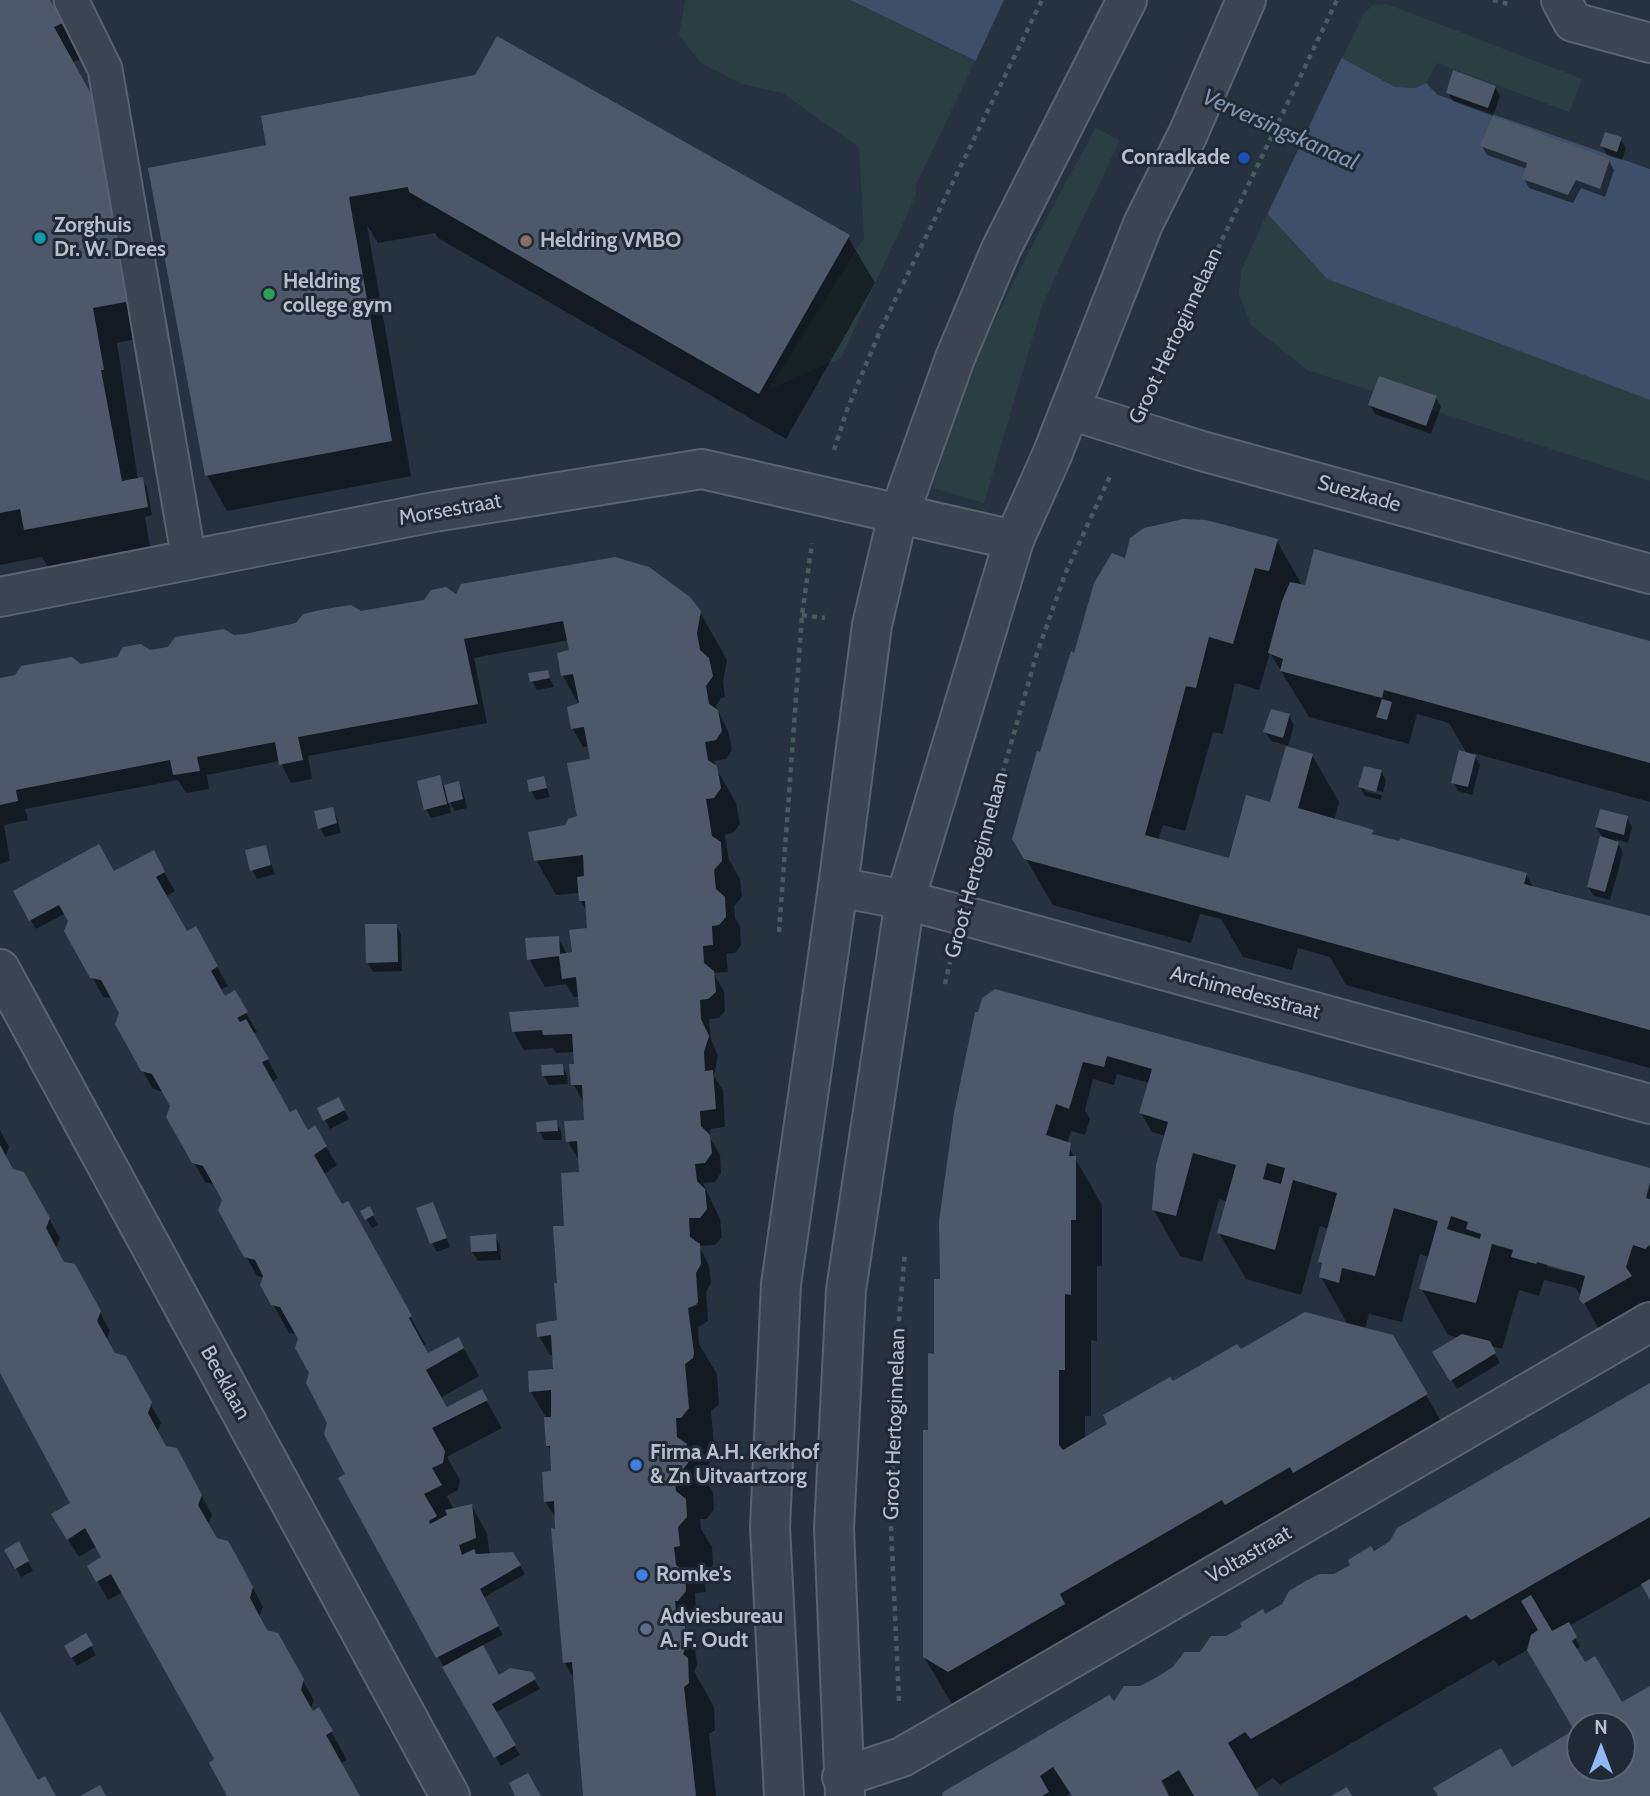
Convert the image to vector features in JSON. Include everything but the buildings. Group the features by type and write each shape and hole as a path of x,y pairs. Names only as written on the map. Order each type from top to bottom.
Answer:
{"street":[{"path":"784,1796 770,1527 781,1284 873,625 900,514 955,358 1002,249 1127,0"},
{"path":"843,1786 834,1529 846,1290 905,900 1014,540 1070,410 1143,224 1188,134 1246,0"},
{"path":"1561,0 1573,22 1650,43"},
{"name":"Suezkade","path":"1070,410 1202,451 1650,574"},
{"name":"Morsestraat","path":"0,597 434,512 702,469 900,514"},
{"path":"900,514 1014,540"},
{"name":"Archimedesstraat","path":"838,887 905,900 1650,1104"},
{"name":"Beeklaan","path":"0,969 450,1796"},
{"name":"Voltastraat","path":"843,1786 902,1757 1650,1322"}],"lane":[{"path":"71,0 105,69 189,560"}],"path":[{"path":"802,615 819,496 847,410 880,331 1042,0"},
{"name":"Groot Hertoginnelaan","path":"943,991 961,915 1037,653 1066,572 1337,0"},
{"name":"Groot Hertoginnelaan","path":"902,1757 891,1528 895,1364 905,1247"}],"green space":[{"path":"685,0 849,0 975,61 915,187 916,195 841,358 768,390 864,238 859,147 782,93 742,84 701,63 679,35"},
{"path":"1164,0 1186,0 1043,303 984,503 932,488 970,371 1027,255"},
{"path":"1387,4 1582,79 1569,112 1437,63 1426,83 1415,88 1395,87 1342,58 1364,13 1373,5"},
{"path":"1267,213 1327,279 1650,400 1650,481 1307,370 1251,325 1239,294 1241,271"}],"water":[{"name":"Verversingskanaal","path":"850,0 1219,0 1342,58 1395,87 1415,88 1426,83 1438,95 1650,169 1650,400 1327,279 1267,213 978,62"}],"pier":[{"path":"1004,0 1227,0 1343,55 1266,217 974,64"}],"place":[{"name":"Conradkade","path":"1244,158"},
{"name":"Zorghuis Dr. W. Drees","path":"40,238"},
{"name":"Heldring VMBO","path":"526,241"},
{"name":"Heldring college gym","path":"269,294"},
{"name":"Firma A.H. Kerkhof & Zn Uitvaartzorg","path":"636,1465"},
{"name":"Romke's","path":"642,1575"},
{"name":"Adviesbureau A. F. Oudt","path":"646,1629"}]}
